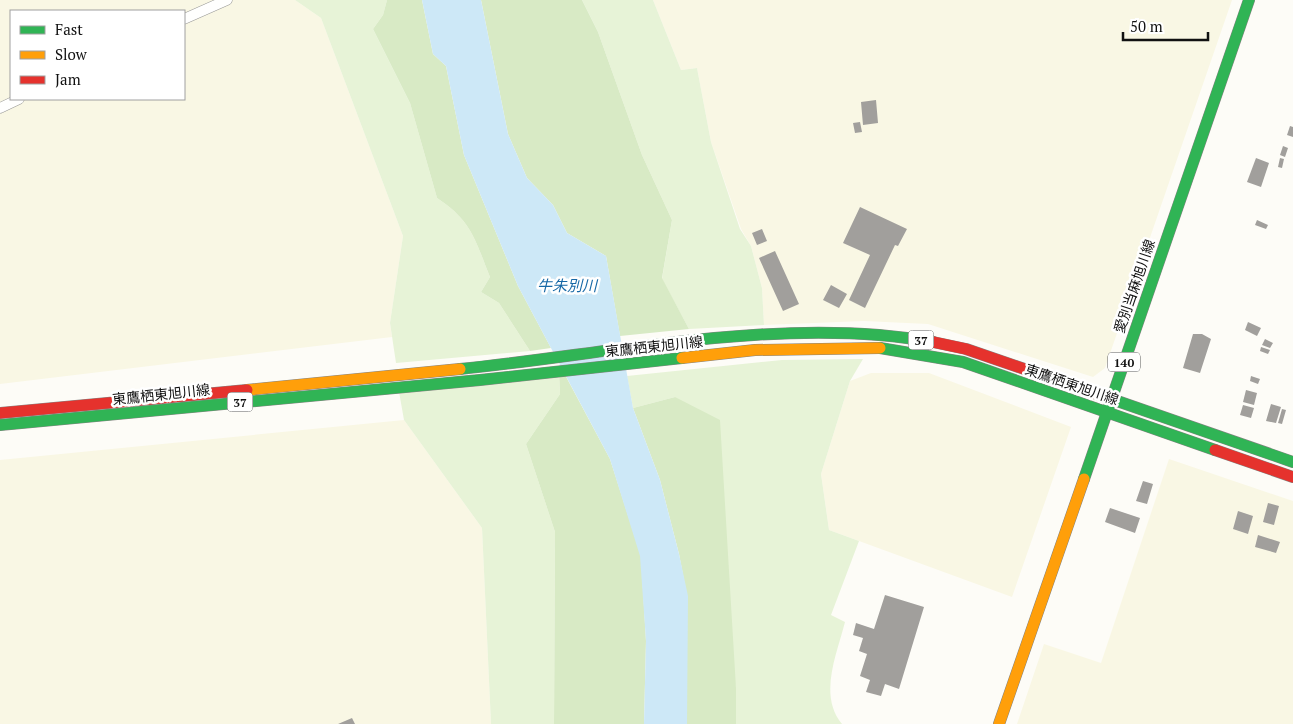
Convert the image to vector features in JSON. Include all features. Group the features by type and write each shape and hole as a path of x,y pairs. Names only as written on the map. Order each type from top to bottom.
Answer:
{"main road":[{"name":"愛別当麻旭川線","path":"998,724 1249,0"},
{"name":"東鷹栖東旭川線","path":"0,413 477,367 723,339 805,334 881,335 919,339 966,349 1293,462"},
{"name":"東鷹栖東旭川線","path":"0,425 398,386 480,380 727,353 786,348 878,348 920,353 963,362 1293,477"}],"street":[{"path":"185,19 227,0"},
{"path":"0,108 17,100"}],"shaded area":[{"path":"0,0 295,0 321,18 403,236 390,323 392,337 0,384"},
{"path":"653,0 1232,0 1105,368 1093,377 928,324 864,321 764,325 762,288 751,246 741,229 711,142 697,68 681,70"},
{"path":"871,373 929,373 1071,427 1012,597 829,530 821,474 850,381"},
{"path":"404,420 482,528 491,724 0,724 0,460"},
{"path":"1169,459 1293,501 1293,724 1017,724 1044,644 1101,663"}],"green space":[{"path":"295,0 387,0 383,15 373,29 410,103 437,198 458,215 471,232 490,277 481,292 499,303 530,351 396,363 390,323 403,236 321,18"},
{"path":"387,0 422,0 433,54 446,66 464,155 518,286 551,348 530,351 499,303 481,292 490,277 476,242 458,215 437,198 410,103 373,29 383,15"},
{"path":"481,0 582,0 598,32 642,155 672,220 662,278 689,329 620,336 606,256 567,233 553,205 527,178 508,134"},
{"path":"582,0 653,0 681,70 697,68 711,142 740,229 751,246 762,288 764,325 689,329 662,279 672,220 642,155 598,32"},
{"path":"863,359 850,381 821,474 829,530 859,541 831,615 845,622 834,661 830,687 835,713 842,724 736,724 736,688 675,397 633,408 627,376 782,360"},
{"path":"563,371 610,459 641,556 646,641 644,724 554,724 555,532 526,444 560,394 559,372"},
{"path":"559,372 560,394 526,444 555,532 554,724 491,724 482,528 404,420 398,386"},
{"path":"675,397 720,420 736,688 736,724 687,724 687,596 679,554 660,480 633,408"}],"water":[{"name":"牛朱別川","path":"422,0 481,0 508,134 527,178 553,205 567,233 606,256 633,408 660,480 688,596 687,724 644,724 646,641 640,556 610,459 518,286 464,155 446,66 433,54"}],"building":[{"path":"876,100 878,123 863,125 861,102"},
{"path":"860,122 862,132 855,133 853,123"},
{"path":"1290,126 1293,127 1293,137 1287,135"},
{"path":"1283,146 1288,148 1285,157 1280,155"},
{"path":"1256,158 1269,163 1261,187 1247,182"},
{"path":"1280,158 1284,159 1282,168 1278,167"},
{"path":"860,207 907,229 898,246 895,245 865,308 849,300 870,255 843,243"},
{"path":"1257,220 1268,225 1266,229 1255,225"},
{"path":"762,229 767,241 757,245 752,233"},
{"path":"775,251 799,304 783,311 759,258"},
{"path":"831,285 847,294 839,308 823,300"},
{"path":"1248,322 1261,328 1257,336 1245,330"},
{"path":"1193,334 1202,334 1211,339 1200,373 1183,368"},
{"path":"1265,339 1273,343 1270,348 1262,345"},
{"path":"1261,347 1270,350 1268,354 1260,351"},
{"path":"1251,376 1260,379 1258,384 1250,381"},
{"path":"1246,390 1257,393 1254,405 1243,402"},
{"path":"1271,404 1281,407 1276,423 1266,421"},
{"path":"1243,405 1254,408 1251,418 1240,415"},
{"path":"1282,409 1286,410 1282,424 1278,423"},
{"path":"1143,481 1153,484 1147,504 1136,501"},
{"path":"1268,503 1279,506 1274,525 1263,522"},
{"path":"1110,508 1140,518 1135,533 1105,522"},
{"path":"1238,511 1253,516 1248,534 1233,529"},
{"path":"1258,535 1280,542 1276,553 1255,547"},
{"path":"885,595 924,607 899,689 885,684 881,696 866,692 870,680 860,676 867,654 859,651 863,638 853,635 856,623 874,629"},
{"path":"352,718 355,724 338,724"}],"traffic: fast":[{"path":"1084,479 1249,0"},
{"path":"460,369 697,340 757,335 817,333 876,335 933,342"},
{"path":"880,348 963,362 1215,450"},
{"path":"0,425 480,380 682,358"},
{"path":"1097,394 1293,462"}],"traffic: slow":[{"path":"682,358 755,350 880,348"},
{"path":"247,390 460,369"},
{"path":"999,724 1084,479"}],"traffic: jam":[{"path":"933,342 966,349 1097,394"},
{"path":"0,413 247,390"},
{"path":"1215,450 1293,477"}]}
